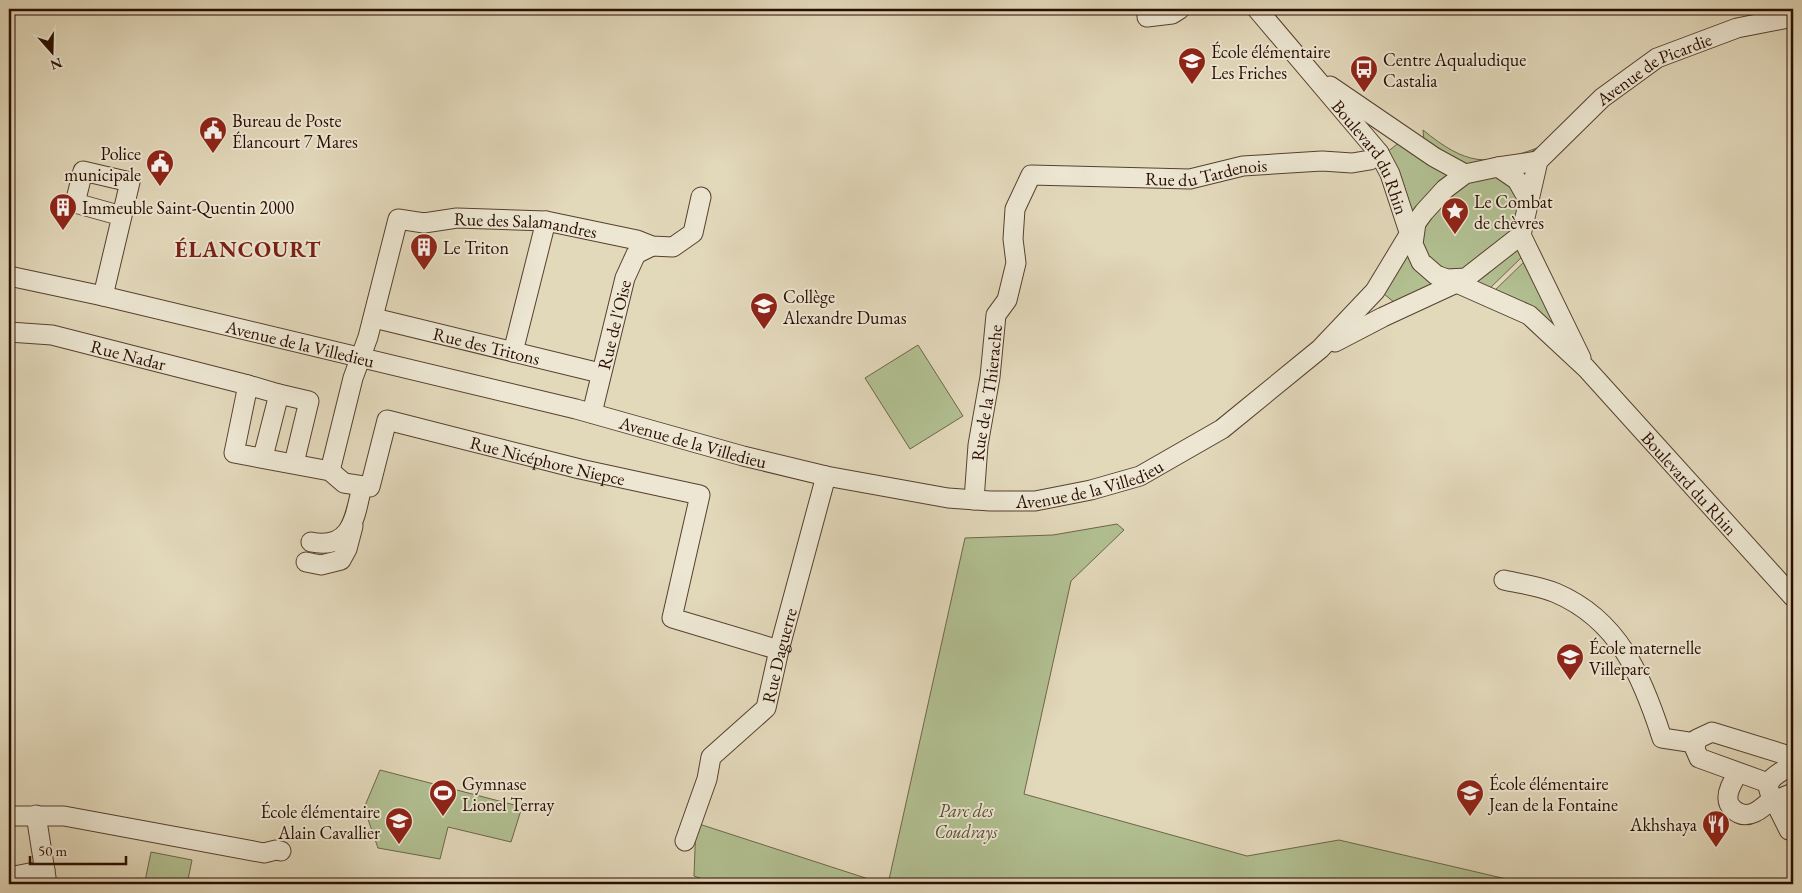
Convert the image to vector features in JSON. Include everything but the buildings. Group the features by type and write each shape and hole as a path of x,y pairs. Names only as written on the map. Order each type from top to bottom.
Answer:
{"street":[{"path":"1149,9 1147,17 1172,14 1180,9"},
{"name":"Boulevard du Rhin","path":"1257,9 1379,153 1390,174 1413,234"},
{"name":"Avenue de Picardie","path":"1538,161 1602,98 1657,58 1737,28 1793,17"},
{"name":"Boulevard du Rhin","path":"1315,77 1351,99 1434,157 1465,174"},
{"name":"Rue du Tardenois","path":"1031,175 1190,179 1243,166 1322,161 1352,163 1370,160 1379,153"},
{"path":"1538,161 1521,234 1457,280 1436,274 1421,262 1413,234 1445,189 1465,174 1538,161"},
{"path":"1498,167 1517,180 1529,202"},
{"name":"Rue de la Thierache","path":"974,500 978,445 990,377 996,315 1007,300 1016,263 1013,239 1015,209 1031,175"},
{"path":"652,246 673,247 693,233 700,197"},
{"path":"103,296 122,216"},
{"name":"Rue des Salamandres","path":"374,318 398,219 424,223 457,218 546,221 637,240 652,246"},
{"path":"513,352 546,221"},
{"name":"Avenue de la Villedieu","path":"9,276 103,296 592,413 743,456 826,476 921,494 974,500 1035,501 1091,490 1140,476 1222,429 1320,349 1375,291 1413,234"},
{"name":"Boulevard du Rhin","path":"1521,234 1586,368"},
{"name":"Rue de l'Oise","path":"592,413 625,278 636,254 652,246"},
{"name":"Avenue de la Villedieu","path":"9,280 35,282"},
{"name":"Boulevard du Rhin","path":"1457,280 1529,315 1586,368 1793,597"},
{"name":"Avenue de la Villedieu","path":"1320,349 1457,280"},
{"path":"330,471 353,378 374,318"},
{"name":"Rue des Tritons","path":"374,318 600,374"},
{"name":"Rue Nadar","path":"9,332 52,335 309,401 294,463"},
{"path":"248,386 234,453 330,471 344,483 362,486 348,549 341,560 321,565 306,562"},
{"path":"263,457 279,394"},
{"name":"Rue Nicéphore Niepce","path":"362,486 370,488 387,420 580,470 700,495 672,618 779,650"},
{"name":"Rue Daguerre","path":"685,841 707,778 711,757 766,708 779,650 826,476"},
{"path":"311,542 322,544 336,540 347,533 353,526"},
{"path":"1504,580 1554,592 1578,603 1602,621 1633,663 1650,702 1662,738 1695,744"},
{"path":"1793,758 1712,732 1704,734 1695,744 1699,758 1738,772 1782,798 1793,793"},
{"path":"1793,765 1771,777 1771,790 1789,830 1793,832"},
{"path":"1738,772 1728,798 1731,807 1738,814 1746,816 1757,812 1771,790"},
{"path":"9,876 46,877 36,815"},
{"path":"9,816 64,816 264,853 276,850 281,851"}],"green space":[{"path":"1423,130 1452,150 1477,159 1504,158 1537,148 1526,156 1466,164 1424,141"},
{"path":"1401,141 1454,174 1412,218 1386,153"},
{"path":"1495,177 1508,185 1517,198 1520,209 1518,220 1511,231 1502,242 1459,274 1433,268 1420,236 1430,214 1470,180"},
{"path":"1518,246 1524,255 1487,291 1474,284 1490,272"},
{"path":"1409,251 1439,283 1395,303 1384,294"},
{"path":"1526,260 1568,346 1492,293"},
{"path":"918,345 963,416 910,449 865,378"},
{"name":"Parc des Coudrays","path":"1117,524 1124,530 1071,581 1024,794 1247,856 1339,840 1528,884 888,884 965,538 1053,535"},
{"name":"Gymnase Lionel Terray","path":"380,770 522,807 511,842 448,827 440,859 378,848 364,808"},
{"path":"696,823 884,884 716,884 694,876"},
{"path":"151,852 192,860 187,884 164,884 145,881"}],"place":[{"name":"École élémentaire Les Friches","path":"1192,85"},
{"name":"Centre Aqualudique Castalia","path":"1364,93"},
{"name":"Bureau de Poste Élancourt 7 Mares","path":"213,154"},
{"name":"Police municipale","path":"160,187"},
{"name":"Immeuble Saint-Quentin 2000","path":"63,231"},
{"name":"Le Combat de chèvres","path":"1455,235"},
{"name":"Le Triton","path":"424,271"},
{"name":"Collège Alexandre Dumas","path":"764,330"},
{"name":"École maternelle Villeparc","path":"1570,681"},
{"name":"Gymnase Lionel Terray","path":"443,817"},
{"name":"École élémentaire Jean de la Fontaine","path":"1470,817"},
{"name":"École élémentaire Alain Cavallier","path":"399,845"},
{"name":"Akhshaya","path":"1716,848"}],"district":[{"name":"ÉLANCOURT","path":"248,249"}]}
